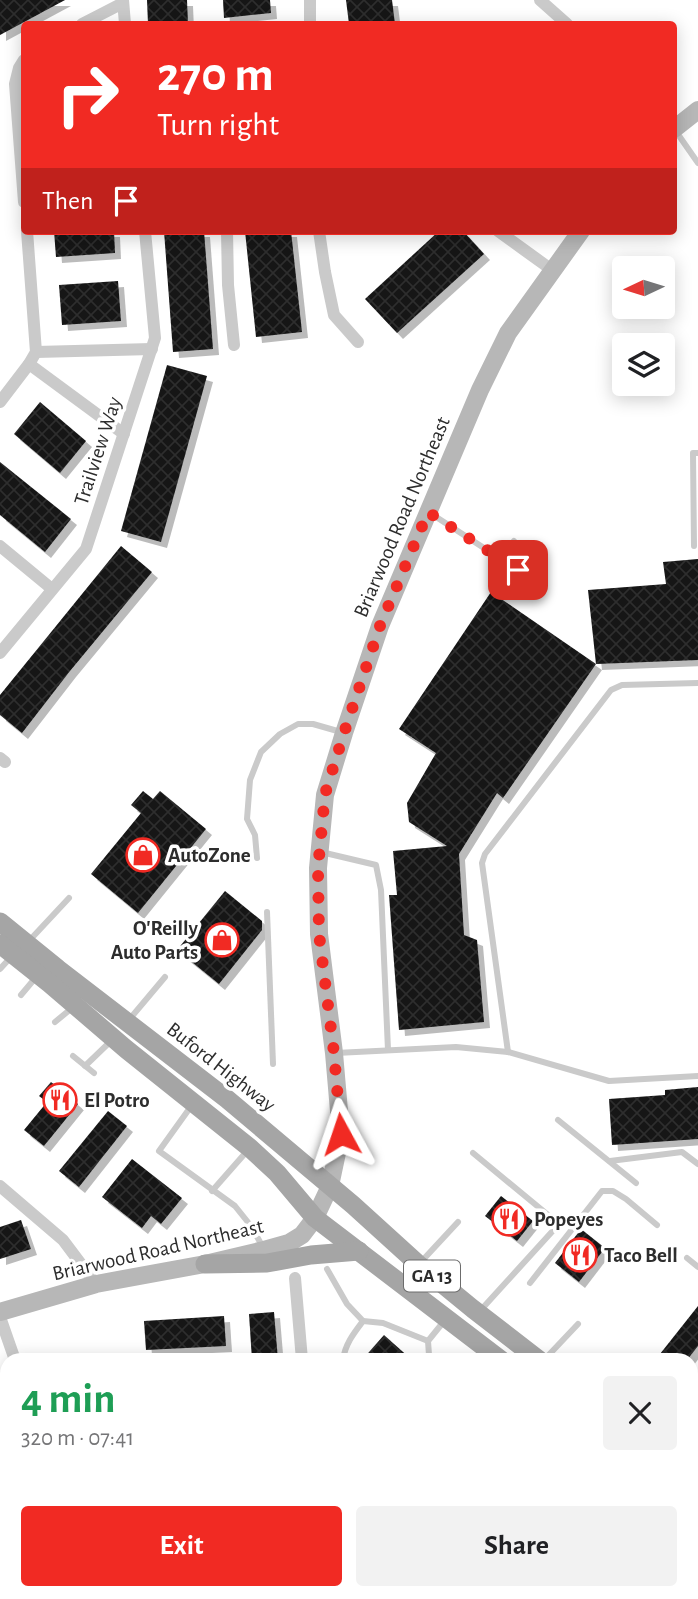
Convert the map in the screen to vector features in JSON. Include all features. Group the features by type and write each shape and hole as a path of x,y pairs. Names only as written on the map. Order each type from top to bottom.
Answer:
{"main road":[{"name":"Buford Highway","path":"0,922 10,953 250,1148 277,1173 315,1218 492,1353"},
{"name":"Buford Highway","path":"10,953 127,1022 227,1099 353,1205 418,1264 532,1353"},
{"path":"205,1264 267,1263 311,1255 359,1251"}],"street":[{"path":"310,0 310,21"},
{"path":"540,0 564,21"},
{"path":"88,21 123,2 125,21"},
{"path":"21,65 15,84 21,153"},
{"path":"677,126 698,110"},
{"path":"0,402 36,352 27,235"},
{"name":"Trailview Way","path":"0,653 86,548 155,338 145,235"},
{"path":"227,235 228,285 234,345"},
{"path":"320,235 334,315 358,342"},
{"path":"504,235 552,270"},
{"name":"Briarwood Road Northeast","path":"0,1315 96,1284 205,1264 289,1243 302,1235 315,1218 330,1186 341,1134 319,934 318,868 325,794 380,626 480,390 508,333 578,235"},
{"path":"36,352 152,349"},
{"path":"29,364 124,434"},
{"path":"0,546 52,589"},
{"path":"0,1187 63,1240 96,1284"},
{"path":"295,1278 301,1353"},
{"path":"0,1315 13,1353"}],"lane":[{"path":"677,132 698,163"},
{"path":"694,546 693,453 698,453"},
{"path":"428,512 518,570 543,556"},
{"path":"500,558 514,541"},
{"path":"508,1052 482,863 485,854 611,690 622,685 698,683"},
{"path":"257,858 255,835 247,820 250,780 261,752 280,734 298,724 313,724 344,733"},
{"path":"320,852 376,865 381,890 388,1050"},
{"path":"10,953 69,898"},
{"path":"267,912 273,1065"},
{"path":"21,995 38,975"},
{"path":"127,1022 165,977"},
{"path":"55,1022 75,1006"},
{"path":"85,1066 114,1038"},
{"path":"334,1053 456,1047 508,1052 609,1080 698,1076"},
{"path":"73,1056 94,1073"},
{"path":"193,1103 159,1151 235,1206 251,1226 264,1250"},
{"path":"558,1120 636,1183"},
{"path":"212,1191 250,1148"},
{"path":"609,1161 682,1152 698,1164"},
{"path":"473,1153 559,1224 478,1313"},
{"path":"530,1283 602,1191 613,1191 620,1195 657,1225"},
{"path":"418,1264 458,1222"},
{"path":"687,1258 698,1267"},
{"path":"327,1269 347,1304 363,1321 383,1323 428,1341"},
{"path":"429,1353 428,1341 446,1319"},
{"path":"344,1353 363,1321"},
{"path":"548,1353 578,1324"}],"building":[{"path":"0,0 65,0 26,21 21,21 21,24 0,35"},
{"path":"147,0 187,0 188,21 148,21"},
{"path":"223,0 270,0 271,13 224,18"},
{"path":"346,0 392,0 395,21 349,21"},
{"path":"54,235 114,235 115,253 56,257"},
{"path":"164,235 204,235 213,349 173,352"},
{"path":"245,235 291,235 302,332 256,337"},
{"path":"435,235 467,235 484,254 397,333 365,299"},
{"path":"118,281 121,321 62,325 59,285"},
{"path":"167,365 207,376 161,542 121,531"},
{"path":"40,402 86,441 60,473 14,434"},
{"path":"0,462 71,519 45,552 0,515"},
{"path":"121,546 152,572 22,733 0,715 0,695"},
{"path":"698,559 698,660 596,664 588,590 666,584 663,562"},
{"path":"491,592 596,664 503,798 497,793 459,854 464,935 477,940 484,1022 399,1030 389,895 397,895 393,851 447,846 409,822 407,803 436,753 399,729"},
{"path":"143,791 153,799 160,791 206,829 138,913 91,874 141,813 131,805"},
{"path":"225,891 262,921 262,930 219,984 177,950"},
{"path":"51,1082 78,1104 44,1146 24,1130 47,1102 39,1096"},
{"path":"698,1087 698,1139 612,1145 609,1099 665,1095 665,1090"},
{"path":"108,1111 127,1126 79,1187 59,1171"},
{"path":"132,1159 182,1198 161,1224 151,1216 142,1228 102,1197"},
{"name":"Popeyes","path":"501,1196 533,1221 517,1241 485,1216"},
{"path":"21,1220 31,1249 0,1259 0,1227"},
{"name":"Taco Bell","path":"581,1229 605,1248 579,1282 555,1263"},
{"path":"698,1306 698,1346 692,1353 661,1353"},
{"path":"274,1312 277,1353 252,1353 249,1314"},
{"path":"224,1316 226,1346 146,1350 144,1321"},
{"path":"384,1335 404,1353 368,1353"}],"place":[{"name":"AutoZone","path":"143,855"},
{"name":"O'Reilly Auto Parts","path":"222,940"},
{"name":"El Potro","path":"60,1100"},
{"name":"Popeyes","path":"509,1219"},
{"name":"Taco Bell","path":"580,1255"}],"route":[{"path":"341,1134 319,934 318,868 325,794 344,733 380,626 428,512 518,570"}]}
